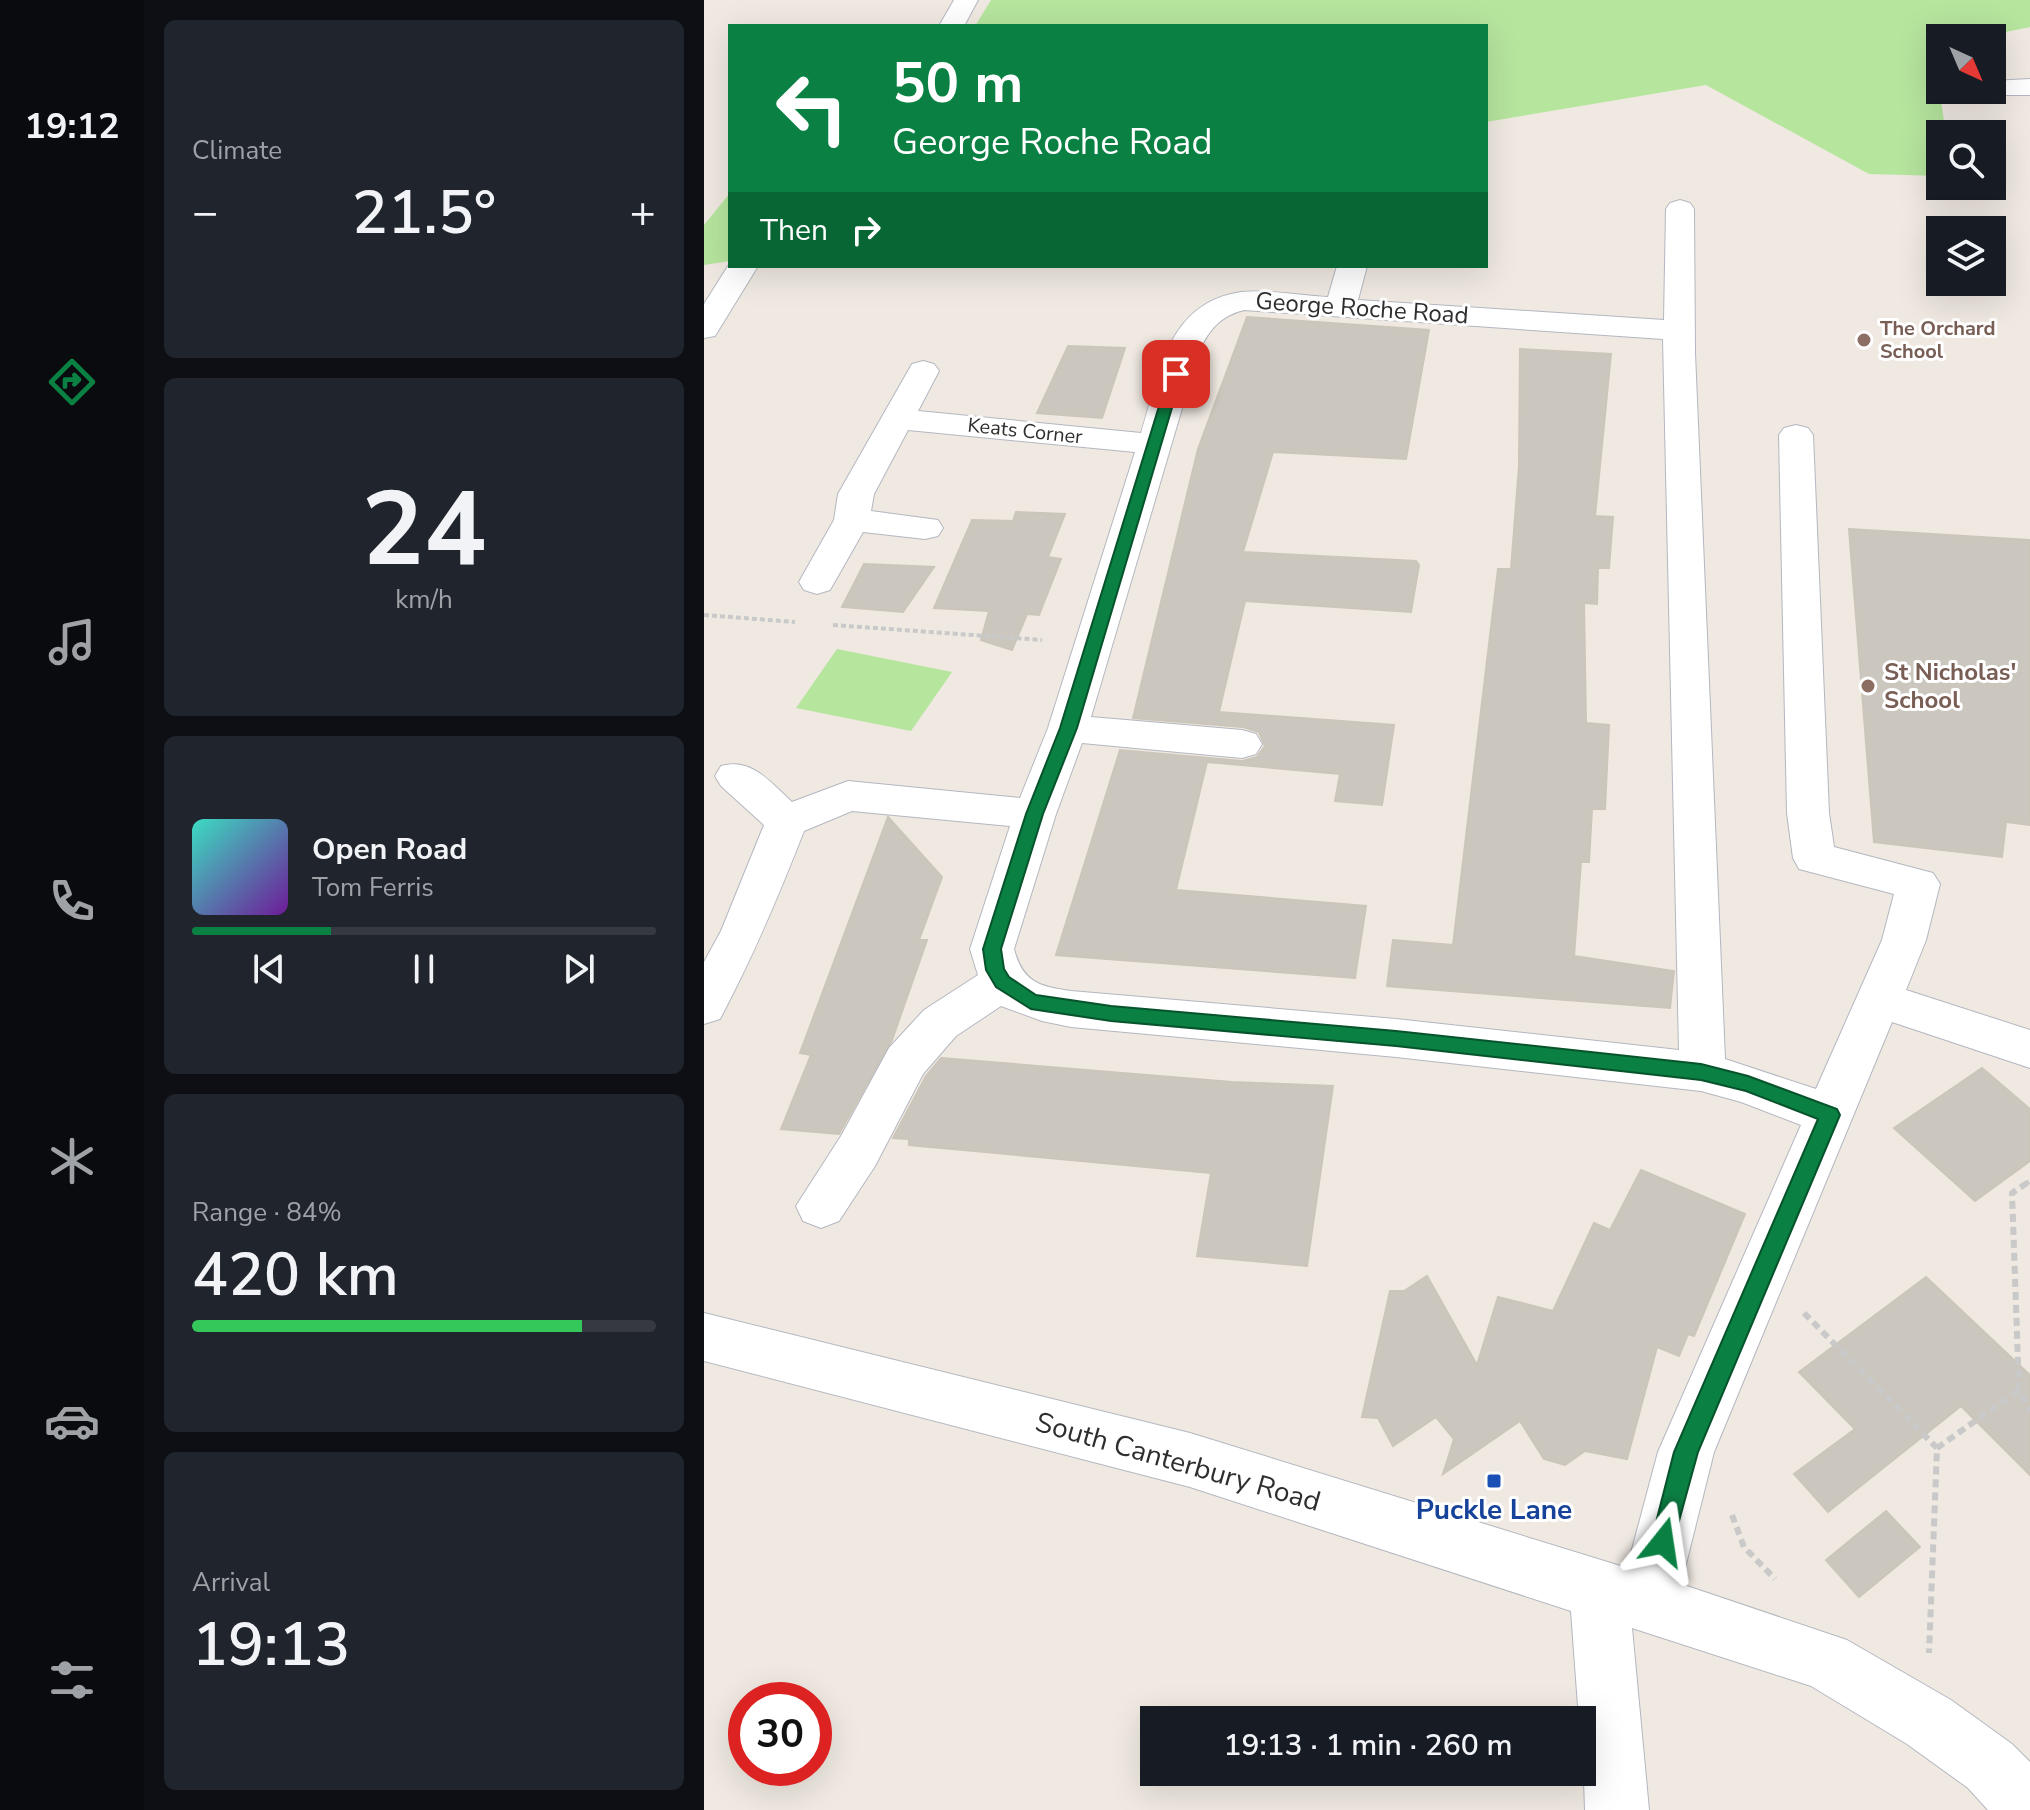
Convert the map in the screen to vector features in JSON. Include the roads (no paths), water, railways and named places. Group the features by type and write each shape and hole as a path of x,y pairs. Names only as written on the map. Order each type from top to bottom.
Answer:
{"street":[{"path":"952,24 966,0"},
{"path":"2006,88 2030,87"},
{"path":"1680,209 1679,332 1703,1036 1701,1072"},
{"path":"704,329 742,268"},
{"path":"1341,306 1351,268"},
{"name":"George Roche Road","path":"1003,982 995,970 992,949 1035,814 1068,728 1183,351 1193,330 1207,315 1221,306 1244,301 1679,332"},
{"path":"817,582 923,371"},
{"name":"Keats Corner","path":"898,419 1153,444"},
{"path":"1617,1810 1623,1596 1904,940 1918,884 1814,858 1808,813 1796,435"},
{"path":"854,507 925,528"},
{"path":"1068,728 1242,744"},
{"path":"736,776 787,821"},
{"path":"704,1006 743,931 787,821 848,796 1035,814"},
{"path":"821,1206 858,1151 906,1061 940,1023 1003,982 1031,1002 1071,1009 1396,1038 1701,1072 1748,1084 1830,1115"},
{"path":"1879,999 2030,1049"},
{"name":"South Canterbury Road","path":"704,1337 1190,1460 1826,1661 1929,1722 1990,1766 2030,1808"}],"place":[{"name":"The Orchard School","path":"1864,340"},
{"name":"St Nicholas' School","path":"1868,686"},
{"name":"Puckle Lane","path":"1494,1481"}]}
